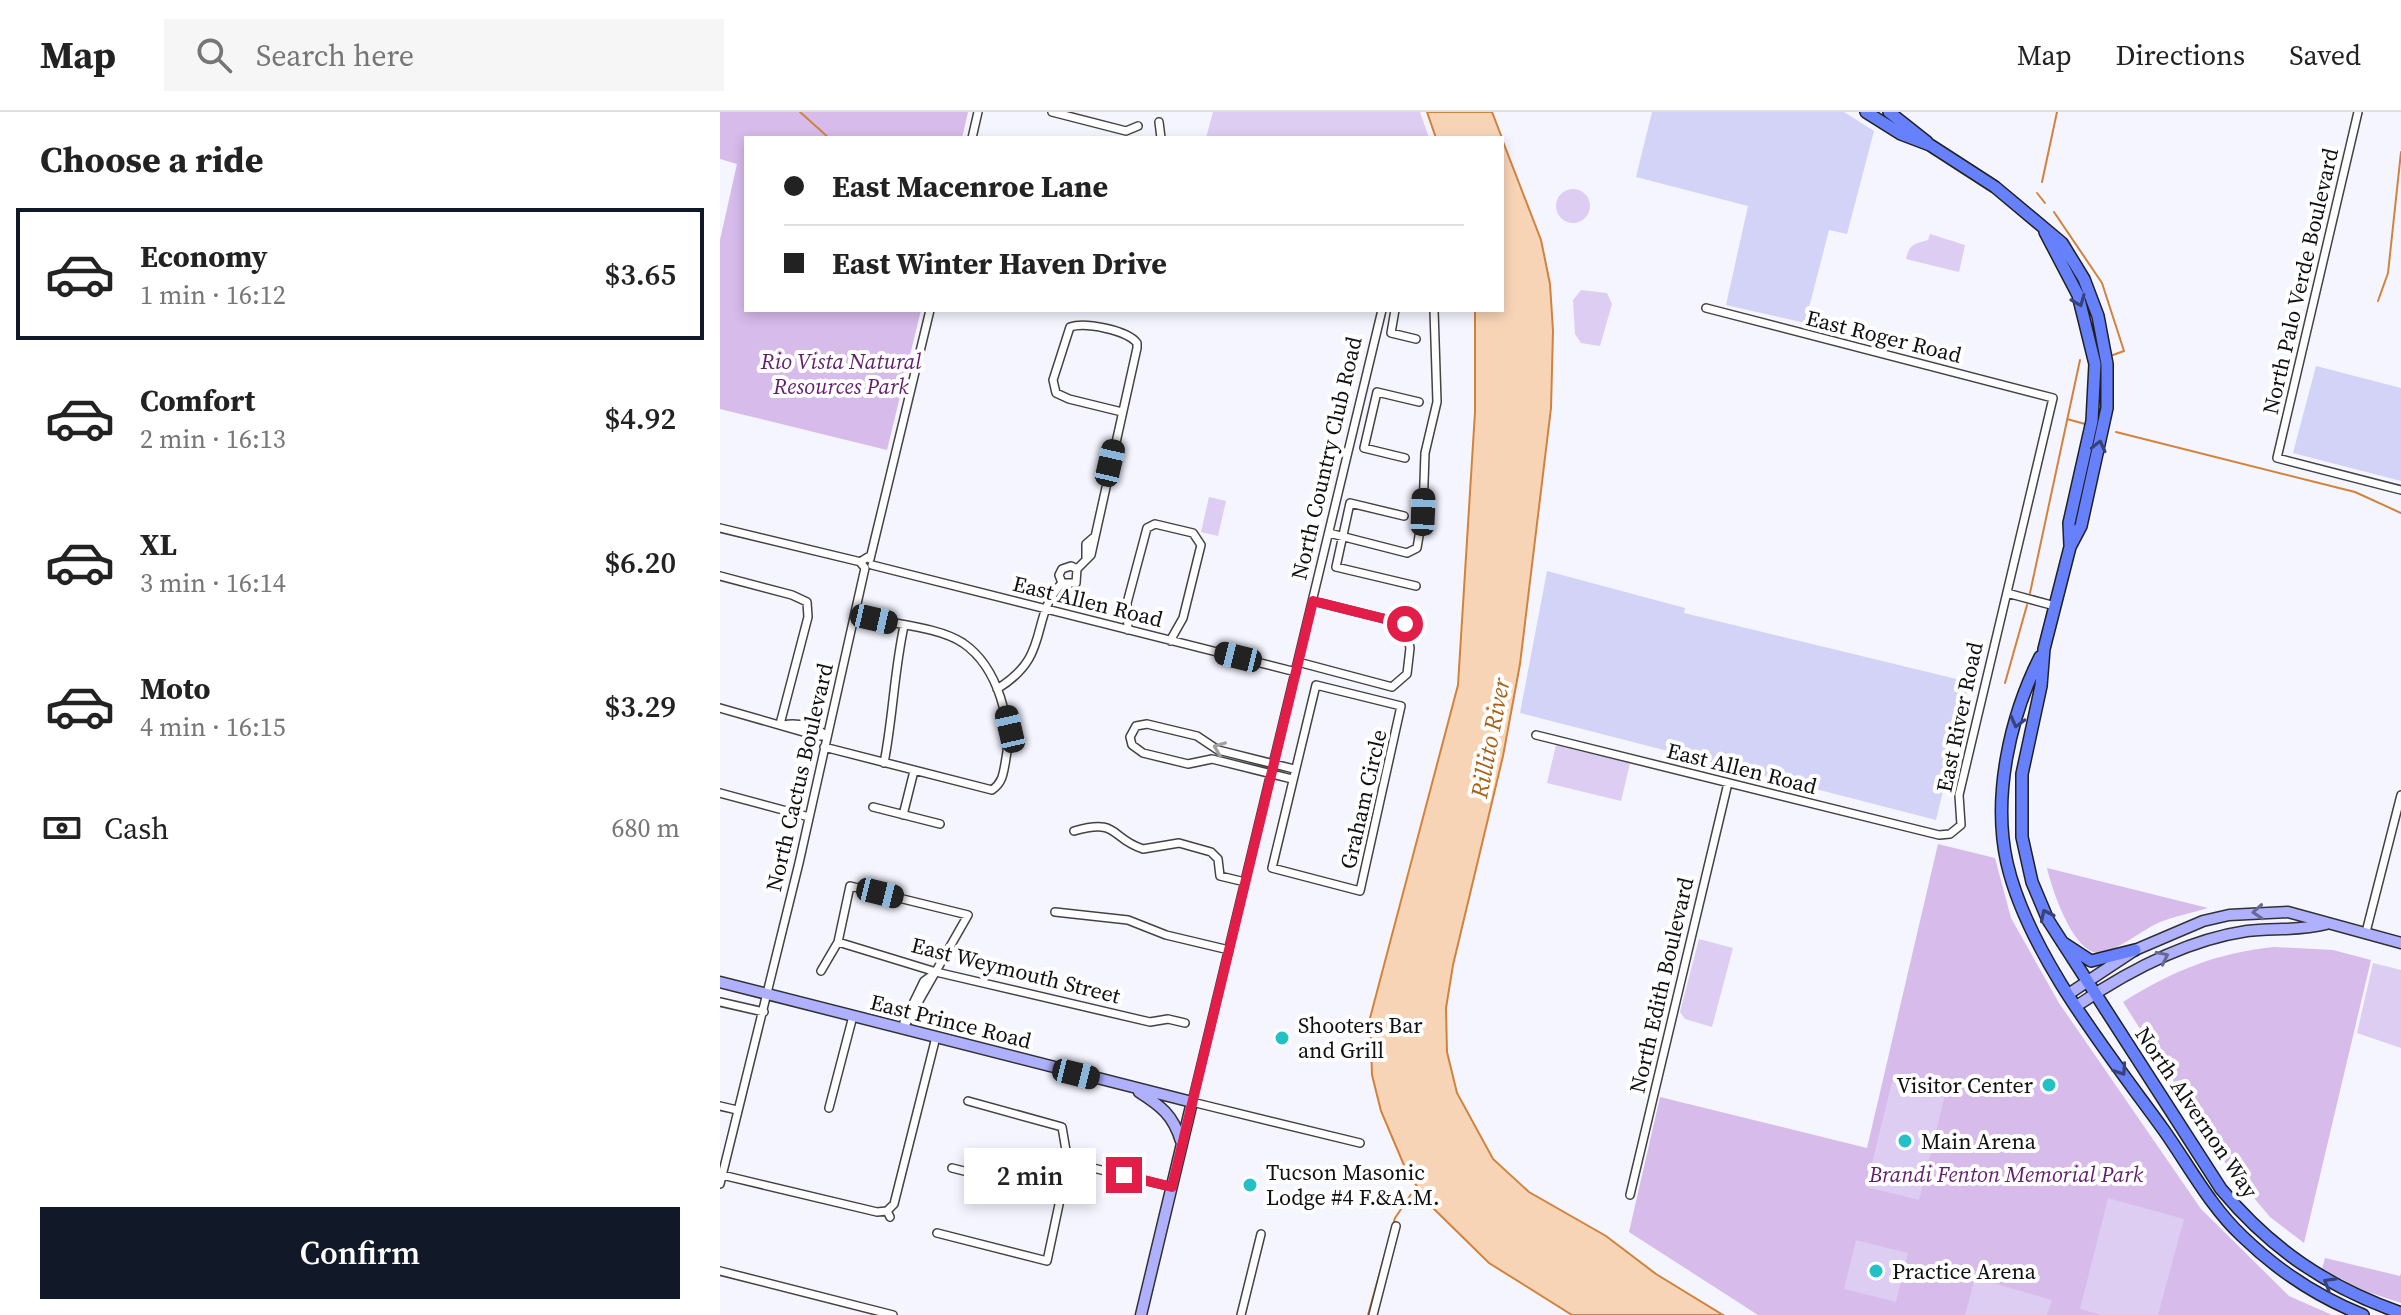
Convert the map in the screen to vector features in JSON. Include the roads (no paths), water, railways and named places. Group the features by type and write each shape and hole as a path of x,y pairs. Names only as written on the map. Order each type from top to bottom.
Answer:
{"main road":[{"path":"1866,112 1901,134 1930,145"},
{"path":"1889,112 1930,145 1996,188 2062,243 2084,279 2098,316 2107,364 2102,432 2081,526 2070,547 2044,649 2041,686 2023,761 2020,809 2032,882 2059,940 2086,982"},
{"path":"2044,649 2028,681 2003,787 2002,830 2020,904 2038,943 2070,993 2135,950"},
{"path":"2059,940 2091,961 2135,950 2203,921 2229,915 2288,912 2401,943"},
{"path":"2078,1005 2171,953 2209,940 2245,932 2309,929 2328,924"},
{"name":"East Prince Road","path":"720,982 1192,1102"},
{"name":"North Alvernon Way","path":"2086,982 2221,1189 2245,1218 2270,1242 2325,1281 2401,1313"},
{"name":"North Alvernon Way","path":"2070,993 2122,1073 2238,1233 2297,1281 2363,1315"},
{"path":"1130,1087 1164,1108 1175,1120 1182,1145"},
{"name":"North Country Club Road","path":"1145,1314 1192,1102"}],"street":[{"path":"972,136 978,112"},
{"path":"1052,112 1126,131 1138,126"},
{"name":"North Palo Verde Boulevard","path":"2358,112 2277,458 2401,490"},
{"path":"1159,122 1161,136"},
{"name":"East Roger Road","path":"1706,308 2053,398"},
{"name":"North Cactus Boulevard","path":"721,1180 764,1012 866,563 929,312"},
{"name":"North Country Club Road","path":"1192,1102 1382,312"},
{"path":"1395,312 1391,333 1416,339"},
{"path":"1329,533 1407,553 1417,548 1421,531 1425,453 1437,407 1434,312"},
{"path":"997,689 1029,663 1052,594 1062,583 1076,583 1077,569 1091,555 1137,348 1133,337 1082,324 1070,327 1065,332 1053,380 1056,393 1122,412"},
{"path":"1405,458 1364,448 1370,417 1377,392 1419,402"},
{"name":"East River Road","path":"1939,835 1950,834 1961,825 1959,795 2053,398"},
{"path":"1357,413 1370,417"},
{"path":"1404,516 1350,503 1336,567 1416,586"},
{"path":"1128,630 1127,603 1147,528 1155,524 1193,533 1201,545 1183,618 1170,641"},
{"name":"East Allen Road","path":"720,528 1296,672"},
{"path":"1062,583 1059,578 1062,569 1071,566 1077,569"},
{"path":"720,576 807,602 808,617 782,724"},
{"path":"2007,593 2055,606"},
{"path":"1298,662 1392,687 1407,674 1410,648 1405,624 1313,601"},
{"path":"824,747 992,790 1002,780 1010,729 997,689 972,650 960,641 874,619"},
{"path":"884,763 892,726 893,678 904,626"},
{"name":"Graham Circle","path":"1316,685 1401,706 1360,891 1272,868 1294,769 1316,685"},
{"path":"720,708 827,736"},
{"path":"1292,779 1212,759 1188,764 1143,753 1132,745 1130,737 1136,726 1147,724 1197,736 1218,750 1294,769"},
{"name":"East Allen Road","path":"1536,735 1939,835"},
{"path":"903,815 914,771"},
{"name":"North Edith Boulevard","path":"1630,1195 1728,783"},
{"path":"720,793 809,817"},
{"path":"2366,932 2401,795"},
{"path":"873,807 940,824"},
{"path":"1074,831 1101,826 1111,828 1143,849 1179,843 1211,852 1218,859 1220,876 1245,882"},
{"path":"821,971 838,942 850,886 968,915 936,972 924,981 905,1012 903,1029"},
{"path":"1055,912 1128,920 1166,935 1229,950"},
{"name":"East Weymouth Street","path":"838,942 936,972 1150,1022 1168,1019 1185,1023"},
{"path":"720,1002 764,1012"},
{"path":"829,1108 853,1016"},
{"path":"721,1180 889,1214 936,1037"},
{"path":"937,1233 1047,1261 1061,1206 1060,1195 1068,1162 1062,1127 968,1101"},
{"name":"East Prince Road","path":"1192,1102 1360,1143"},
{"path":"720,1106 737,1110"},
{"path":"1068,1162 1172,1187"},
{"path":"952,1168 1060,1195"},
{"path":"1373,1315 1396,1226"},
{"path":"1241,1315 1261,1234"},
{"path":"720,1271 893,1315"}],"water":[{"path":"1427,112 1492,112 1501,136 1435,136"},
{"name":"Rillito River","path":"1504,144 1541,240 1550,284 1553,331 1551,408 1520,664 1503,756 1453,965 1446,1008 1447,1052 1457,1093 1493,1159 1529,1192 1606,1236 1656,1274 1723,1315 1572,1315 1489,1263 1429,1204 1406,1170 1381,1111 1372,1075 1370,1018 1458,685 1475,412 1475,312 1504,312"}],"waterway":[{"path":"800,112 827,136"},
{"path":"2042,182 2057,112"},
{"path":"2378,301 2388,273 2401,152"},
{"path":"2037,193 2045,203"},
{"path":"2054,212 2102,283 2124,351 2113,355"},
{"path":"2030,593 2080,360"},
{"path":"2067,419 2085,424"},
{"path":"2116,432 2355,492 2401,513"},
{"path":"2005,683 2027,605"},
{"path":"1368,1315 1395,1218 1416,1187"}],"place":[{"name":"Shooters Bar and Grill","path":"1282,1038"},
{"name":"Visitor Center","path":"2049,1085"},
{"name":"Main Arena","path":"1905,1141"},
{"name":"Tucson Masonic Lodge #4 F.&A.M.","path":"1250,1185"},
{"name":"Practice Arena","path":"1876,1271"}],"park label":[{"name":"Rio Vista Natural Resources Park","path":"841,374"},
{"name":"Brandi Fenton Memorial Park","path":"2006,1174"}]}
